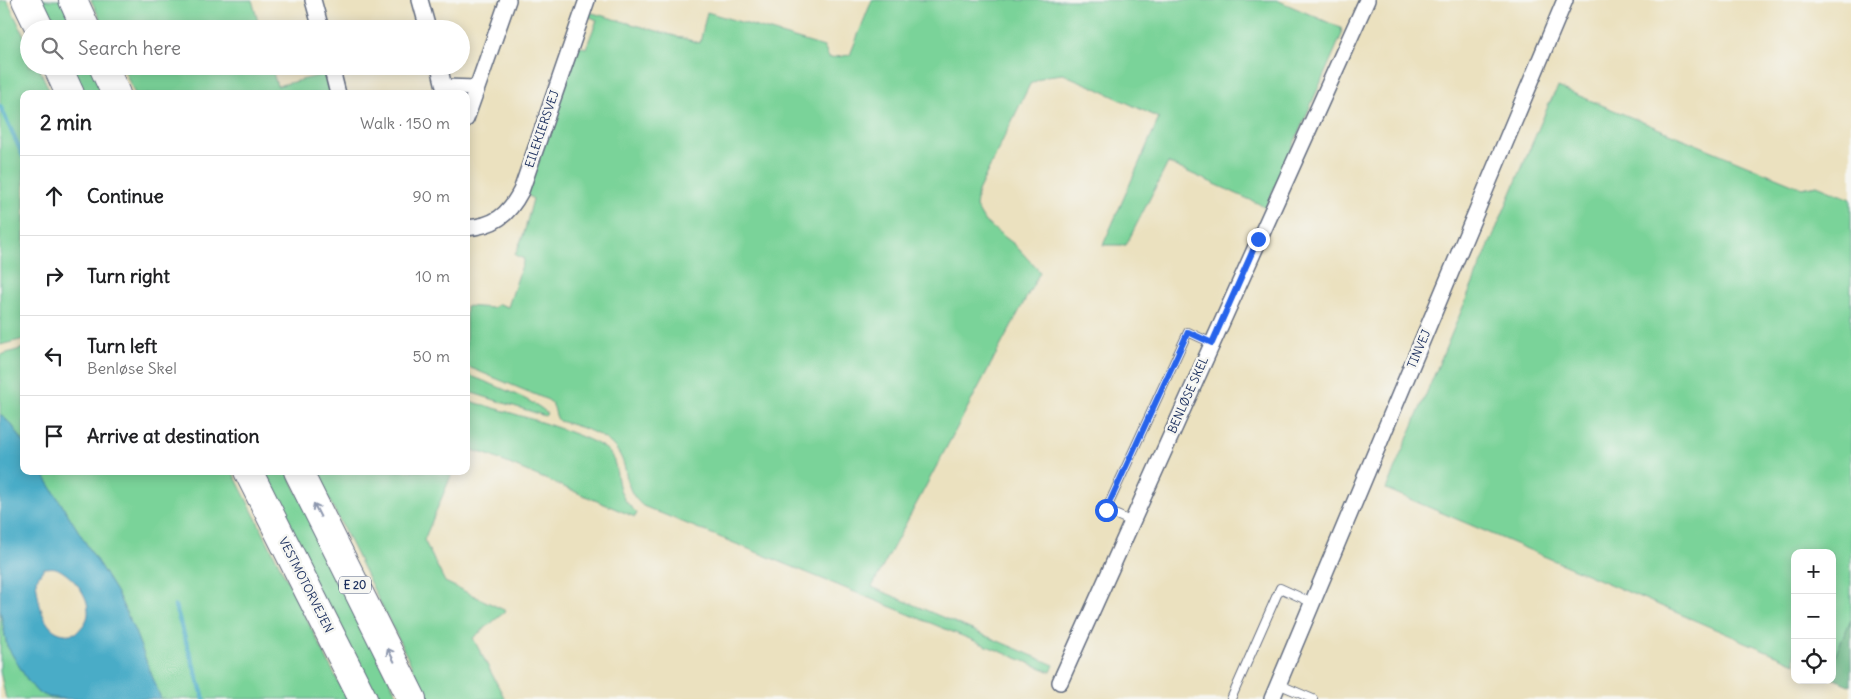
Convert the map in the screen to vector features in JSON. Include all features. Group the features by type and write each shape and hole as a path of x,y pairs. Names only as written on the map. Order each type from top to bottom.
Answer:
{"highway":[{"path":"26,0 36,20"},
{"path":"73,0 82,20"},
{"path":"61,75 68,90"},
{"path":"108,75 114,90"},
{"name":"VESTMOTORVEJEN","path":"250,475 363,699"},
{"name":"E 20","path":"300,475 412,699"}],"street":[{"path":"313,0 319,20"},
{"path":"420,0 426,20"},
{"path":"470,108 508,0"},
{"name":"EILEKIERSVEJ","path":"470,228 498,220 513,207 521,191 587,0"},
{"name":"BENLØSE SKEL","path":"1060,682 1367,0"},
{"name":"TINVEJ","path":"1272,699 1565,0"},
{"path":"333,75 337,90"},
{"path":"441,75 445,90 477,88"}],"lane":[{"path":"1132,522 1106,510 1188,332 1212,343"},
{"path":"1231,699 1280,588 1313,603"},
{"path":"1278,684 1313,699"}],"green space":[{"path":"0,0 7,0 20,27 20,75 42,75 49,90 20,90 20,340 0,345"},
{"path":"35,0 62,0 72,20 44,20"},
{"path":"91,0 252,0 258,20 101,20"},
{"path":"872,0 1277,0 1341,28 1342,34 1266,207 1168,163 1126,245 1103,245 1159,118 1063,74 1046,76 1030,84 978,191 976,207 985,222 1014,244 1040,272 872,587 1054,665 1051,672 643,506 630,489 621,458 608,441 590,431 559,421 553,405 548,400 470,368 470,306 492,308 499,304 508,307 524,259 515,255 524,233 533,199 526,194 579,46 586,48 597,20 588,16 589,12 700,43 707,12 824,47 829,58 850,55"},
{"path":"69,75 97,75 104,90 76,90"},
{"path":"126,75 274,75 277,86 326,75 331,90 133,90"},
{"path":"1558,87 1802,188 1817,185 1851,199 1851,620 1836,653 1836,549 1791,549 1791,661 1386,489 1548,106"},
{"path":"20,349 20,437 12,425 0,414 0,355"},
{"path":"470,376 523,398 543,409 547,414 545,416 470,392"},
{"path":"470,401 565,430 600,445 612,456 621,492 637,513 635,517 488,455 470,449"},
{"path":"43,475 234,475 347,699 161,699 135,632 118,595"},
{"path":"261,475 289,475 399,699 371,699"},
{"path":"317,475 451,475 424,540 445,582 506,611 473,638 505,699 428,699"},
{"path":"0,609 7,646 28,681 37,692 49,697 65,699 6,699 0,671"},
{"path":"1851,620 1851,686 1836,680 1836,653"}],"water":[{"path":"0,414 12,425 20,437 20,475 43,475 118,595 135,632 161,699 65,699 49,697 37,692 28,681 7,646 0,609","holes":["44,568 56,568 72,579 85,597 88,617 76,633 66,634 57,632 46,621 42,613 36,580"]}],"waterway":[{"path":"0,106 20,149"},
{"path":"175,606 204,699"}],"route":[{"path":"1106,510 1188,332 1212,343 1258,239"}]}
